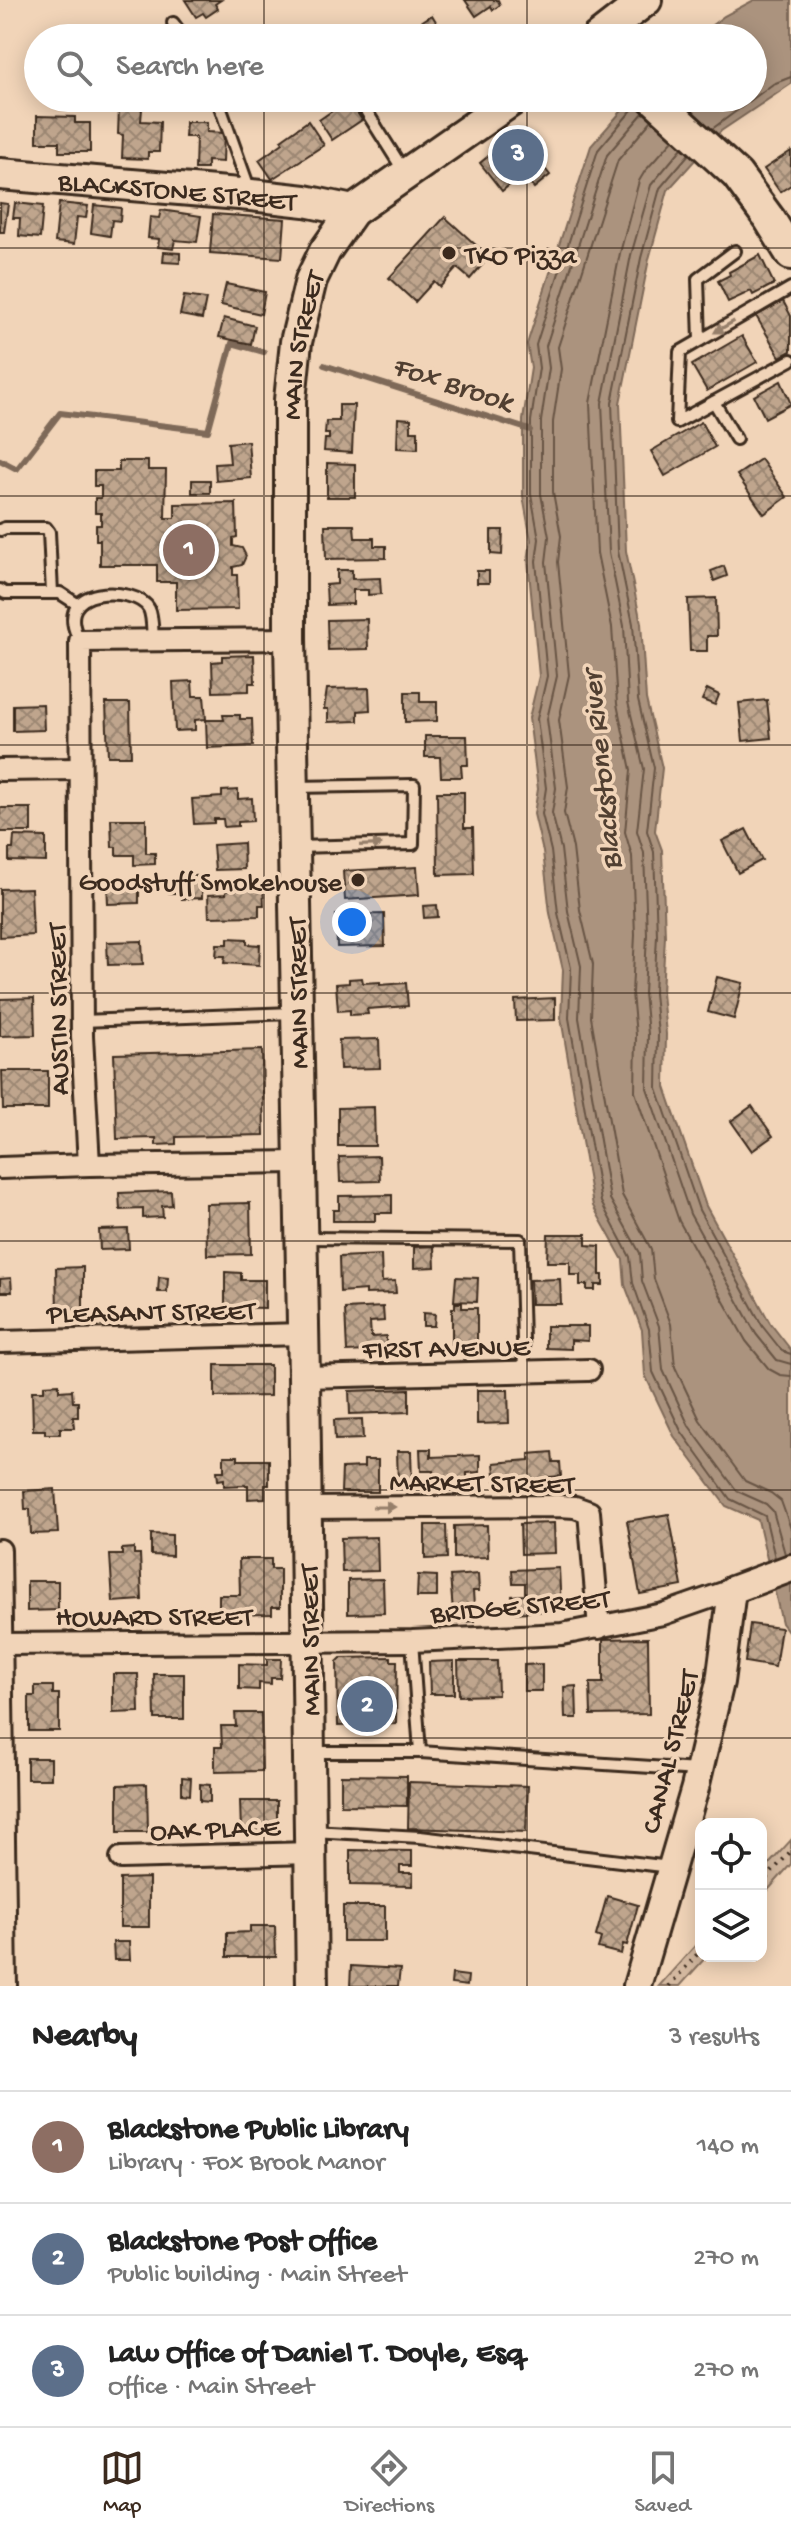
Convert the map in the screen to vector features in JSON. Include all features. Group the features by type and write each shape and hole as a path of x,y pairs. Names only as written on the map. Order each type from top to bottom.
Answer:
{"main road":[{"path":"615,24 646,0"},
{"name":"MAIN STREET","path":"312,1986 292,787 290,400 296,342 311,280 325,251 353,211 495,112"},
{"path":"668,112 737,175 790,249"},
{"name":"BLACKSTONE STREET","path":"0,174 251,195 305,201 353,211"}],"street":[{"path":"80,641 290,639"},
{"name":"AUSTIN STREET","path":"80,641 82,1021 89,1165"},
{"path":"0,770 79,769"},
{"path":"0,1168 298,1162"},
{"name":"PLEASANT STREET","path":"0,1342 303,1334"},
{"name":"FIRST AVENUE","path":"304,1377 589,1370"},
{"name":"MARKET STREET","path":"306,1508 575,1507 589,1512 599,1628"},
{"path":"0,1550 6,1986"},
{"path":"742,1586 791,1568"},
{"name":"BRIDGE STREET","path":"308,1642 562,1634 663,1614 742,1586"},
{"name":"CANAL STREET","path":"637,1986 698,1770 742,1586"},
{"name":"HOWARD STREET","path":"1,1644 308,1642"},
{"name":"OAK PLACE","path":"121,1858 310,1842"}],"lane":[{"path":"222,112 251,195"},
{"path":"367,112 406,174"},
{"path":"700,340 698,279 735,251"},
{"path":"791,288 680,352 677,422 791,360"},
{"path":"714,402 736,439"},
{"path":"0,530 46,528 49,532 52,593"},
{"path":"0,590 5,593 60,593 77,604"},
{"path":"80,641 72,626 72,614 77,604 84,598 105,594 133,596 142,601 150,611 153,640"},
{"path":"292,787 414,785 413,844 293,847"},
{"path":"82,1021 296,1013"},
{"path":"300,1238 520,1240 524,1372"},
{"path":"412,1641 420,1752"},
{"path":"310,1752 420,1752 698,1770"},
{"path":"310,1842 420,1837 672,1867"}],"path":[{"path":"767,1877 791,1851"},
{"path":"669,1986 695,1957"}],"shaded area":[{"path":"791,1840 791,1864 767,1891 767,1866"},
{"path":"695,1946 695,1962 702,1962 680,1986 659,1986"}],"water":[{"path":"754,0 791,0 791,84 767,100 767,24 713,24"},
{"name":"Blackstone River","path":"621,112 749,112 721,131 668,190 649,259 620,403 626,551 641,623 646,699 662,768 655,831 662,850 665,1087 706,1206 770,1323 791,1350 791,1635 782,1623 758,1520 726,1506 674,1436 645,1375 642,1330 625,1285 623,1260 593,1206 561,1018 563,970 534,814 538,789 529,718 539,676 528,561 531,540 523,496 523,420 531,368 527,344 591,146"}],"building":[{"path":"185,0 221,0 215,4 218,9 206,17 203,13 196,17"},
{"path":"465,0 498,0 500,5 493,10 491,6 476,16"},
{"path":"432,15 437,24 422,24"},
{"path":"119,112 142,112 141,121 160,122 159,152 148,152 148,159 122,158 123,135 118,134"},
{"path":"330,112 357,112 362,120 332,140 319,120"},
{"path":"37,116 75,117 75,123 90,123 90,152 59,152 59,142 37,142"},
{"path":"308,121 324,145 272,179 259,160"},
{"path":"186,122 207,122 207,132 224,133 223,162 207,161 207,169 195,169 196,137 185,137"},
{"path":"517,133 550,175 534,188 523,174 502,191 480,163"},
{"path":"791,151 791,185 780,192 764,169"},
{"path":"0,203 8,204 4,232 0,232"},
{"path":"15,203 43,206 40,238 19,236 20,218 13,218"},
{"path":"59,203 88,206 86,218 77,217 74,244 55,242"},
{"path":"94,205 121,208 120,221 112,220 110,236 91,233"},
{"path":"161,210 201,216 197,242 175,240 173,249 158,247 159,239 148,238 150,217 159,218"},
{"path":"213,214 285,219 282,258 210,253"},
{"path":"445,217 489,257 470,279 457,268 440,287 434,281 415,302 389,278"},
{"path":"164,252 180,253 180,263 163,262"},
{"path":"760,255 774,284 753,295 751,291 728,302 718,281"},
{"path":"226,284 265,292 261,314 221,305"},
{"path":"184,296 206,299 202,319 180,315"},
{"path":"783,301 791,316 791,351 780,357 756,316"},
{"path":"224,318 255,326 251,344 219,337"},
{"path":"742,336 757,362 707,391 692,365"},
{"path":"781,381 791,404 765,418 754,396"},
{"path":"339,405 354,405 352,453 324,451 325,439 329,439 329,434 325,434 326,421 339,421"},
{"path":"398,418 411,419 411,431 418,431 418,449 397,448"},
{"path":"701,422 715,447 665,476 651,451"},
{"path":"248,441 251,478 216,481 215,464 230,463 228,443"},
{"path":"761,459 787,497 764,514 737,475"},
{"path":"119,461 148,461 148,470 166,470 165,518 175,518 175,504 236,503 237,537 233,538 233,546 242,548 246,556 242,565 233,567 233,575 237,575 238,609 176,610 176,582 157,582 157,565 100,565 100,540 96,540 96,525 101,525 101,513 95,513 95,498 101,498 101,486 94,486 94,471 119,471"},
{"path":"327,463 355,464 355,497 327,497"},
{"path":"192,480 210,480 210,493 192,493"},
{"path":"325,525 354,525 355,538 374,538 374,546 386,546 386,558 326,559"},
{"path":"491,530 503,530 502,555 491,554"},
{"path":"724,566 727,576 714,581 711,571"},
{"path":"337,570 352,570 352,579 380,578 381,594 368,595 368,590 353,590 353,604 327,605 326,585 337,584"},
{"path":"477,571 489,571 489,583 477,583"},
{"path":"716,598 717,636 707,636 707,651 690,651 688,599"},
{"path":"367,619 368,649 328,650 327,620"},
{"path":"254,655 255,683 249,683 249,691 213,692 212,662 222,661 222,656"},
{"path":"192,681 193,696 204,696 206,719 195,720 195,730 175,731 173,682"},
{"path":"369,688 370,710 358,711 358,721 328,722 328,709 324,709 327,689"},
{"path":"707,689 719,695 715,705 702,700"},
{"path":"405,692 420,692 420,702 437,702 437,721 405,722"},
{"path":"767,700 771,738 743,741 739,703"},
{"path":"106,703 130,703 131,756 108,756"},
{"path":"43,704 44,730 13,731 13,705"},
{"path":"223,715 252,719 253,746 207,748 206,720 224,720"},
{"path":"425,736 467,736 468,765 461,765 462,777 441,777 440,757 425,757"},
{"path":"238,790 238,799 252,798 253,821 224,827 223,819 214,819 214,823 194,824 192,799 222,797 222,791"},
{"path":"437,792 464,792 464,828 473,828 474,874 438,875"},
{"path":"0,808 31,808 31,832 0,832"},
{"path":"111,819 146,819 146,853 155,853 155,864 134,865 134,855 116,855 116,847 112,847"},
{"path":"746,829 762,860 738,873 722,841"},
{"path":"14,836 46,837 46,862 9,861"},
{"path":"243,843 244,869 215,870 213,845"},
{"path":"417,867 419,895 345,900 343,871"},
{"path":"181,876 202,876 202,898 182,899"},
{"path":"139,880 139,903 108,904 107,881"},
{"path":"168,881 180,881 180,893 169,893"},
{"path":"263,885 264,905 259,905 259,916 209,917 208,895 226,894 226,890 242,889 242,886"},
{"path":"31,888 33,935 0,937 0,889"},
{"path":"437,905 438,917 424,918 423,906"},
{"path":"384,914 385,946 337,947 336,915"},
{"path":"228,938 247,939 247,944 260,945 259,965 224,963 225,956 216,956 217,944 228,944"},
{"path":"142,941 143,964 108,965 107,942"},
{"path":"717,977 743,983 734,1019 708,1012"},
{"path":"362,978 363,983 380,982 380,985 406,983 408,1006 367,1009 368,1014 350,1015 350,1010 338,1011 336,984"},
{"path":"34,998 35,1035 0,1036 0,999"},
{"path":"555,998 555,1020 516,1021 515,1000"},
{"path":"379,1039 380,1068 340,1069 339,1040"},
{"path":"262,1050 264,1135 176,1137 176,1144 156,1145 156,1138 117,1139 114,1054"},
{"path":"2,1071 48,1071 48,1109 3,1109"},
{"path":"752,1106 773,1136 752,1151 731,1121"},
{"path":"374,1107 375,1146 338,1146 338,1108"},
{"path":"379,1156 380,1181 340,1182 339,1157"},
{"path":"171,1191 172,1205 162,1206 163,1217 143,1218 143,1209 120,1210 119,1193"},
{"path":"392,1195 392,1213 375,1213 375,1221 333,1221 333,1210 339,1210 339,1196"},
{"path":"250,1203 251,1254 207,1255 206,1204"},
{"path":"128,1229 129,1249 100,1250 99,1230"},
{"path":"548,1234 586,1234 586,1245 600,1246 603,1285 587,1290 587,1285 580,1285 580,1275 570,1275 570,1262 547,1262"},
{"path":"434,1246 435,1267 414,1268 414,1247"},
{"path":"381,1255 382,1282 395,1281 396,1293 366,1294 366,1290 340,1292 339,1257"},
{"path":"83,1267 83,1309 57,1310 56,1268"},
{"path":"225,1272 241,1273 241,1280 265,1280 265,1308 225,1307"},
{"path":"159,1277 168,1278 167,1292 158,1292"},
{"path":"456,1277 478,1278 477,1302 454,1301"},
{"path":"11,1278 12,1292 0,1292 0,1279"},
{"path":"560,1279 561,1304 531,1304 530,1280"},
{"path":"455,1303 462,1303 462,1308 477,1308 477,1350 452,1350 452,1308 455,1308"},
{"path":"383,1307 384,1321 370,1322 371,1337 386,1336 386,1350 347,1352 345,1309"},
{"path":"423,1313 435,1314 434,1326 423,1326"},
{"path":"546,1326 588,1326 588,1341 571,1340 571,1349 546,1348"},
{"path":"215,1365 270,1365 270,1396 215,1397"},
{"path":"59,1384 59,1391 72,1390 73,1402 78,1402 78,1417 73,1417 74,1428 60,1428 60,1434 33,1430 32,1391 44,1391 44,1385"},
{"path":"409,1389 409,1412 350,1414 349,1391"},
{"path":"477,1390 508,1390 509,1423 477,1424"},
{"path":"362,1419 363,1439 335,1440 334,1420"},
{"path":"420,1449 431,1449 431,1457 480,1455 480,1472 467,1473 467,1483 434,1484 433,1471 421,1471"},
{"path":"397,1451 411,1451 412,1484 398,1484"},
{"path":"552,1452 553,1462 560,1462 561,1476 539,1478 539,1485 496,1485 494,1463 529,1460 529,1454"},
{"path":"224,1456 238,1456 238,1460 269,1460 269,1485 265,1485 265,1498 248,1499 248,1485 224,1486 224,1479 218,1480 217,1471 224,1471"},
{"path":"364,1460 378,1460 378,1492 341,1492 342,1468 364,1467"},
{"path":"55,1489 58,1533 31,1534 30,1509 25,1509 24,1491"},
{"path":"669,1514 682,1586 640,1594 627,1521"},
{"path":"554,1523 555,1553 521,1554 520,1524"},
{"path":"425,1525 446,1525 447,1558 425,1559"},
{"path":"487,1525 488,1557 454,1558 454,1526"},
{"path":"151,1534 172,1535 172,1556 151,1555"},
{"path":"377,1537 378,1571 342,1572 341,1538"},
{"path":"134,1548 134,1554 140,1554 142,1600 113,1602 110,1555 122,1555 122,1549"},
{"path":"239,1559 271,1559 271,1569 280,1569 280,1607 272,1607 272,1614 219,1615 219,1595 240,1595"},
{"path":"559,1568 561,1610 513,1613 512,1596 525,1595 525,1583 513,1583 512,1570"},
{"path":"478,1574 479,1591 473,1591 475,1621 454,1623 450,1576"},
{"path":"418,1575 437,1576 437,1597 417,1597"},
{"path":"383,1579 384,1613 348,1614 348,1580"},
{"path":"27,1581 58,1581 58,1610 27,1611"},
{"path":"750,1624 781,1628 775,1667 745,1662"},
{"path":"648,1638 649,1714 591,1715 590,1683 603,1683 603,1639"},
{"path":"391,1657 391,1661 397,1661 396,1724 338,1726 337,1662 341,1658"},
{"path":"267,1659 281,1659 280,1678 271,1678 271,1684 259,1683 259,1690 239,1689 239,1664 267,1665"},
{"path":"454,1661 454,1694 430,1694 429,1662"},
{"path":"458,1661 497,1661 498,1695 459,1696"},
{"path":"542,1664 542,1691 524,1691 524,1665"},
{"path":"113,1674 138,1674 139,1712 113,1713"},
{"path":"154,1674 184,1674 184,1719 155,1719"},
{"path":"35,1686 53,1686 53,1694 59,1694 59,1731 29,1731 29,1696 35,1696"},
{"path":"576,1686 577,1718 565,1718 564,1687"},
{"path":"235,1713 261,1713 262,1771 215,1772 215,1747 222,1747 221,1726 236,1726"},
{"path":"27,1758 51,1758 51,1779 27,1779"},
{"path":"341,1775 407,1776 407,1806 341,1805"},
{"path":"182,1777 191,1778 190,1795 182,1794"},
{"path":"409,1782 528,1786 526,1832 408,1828"},
{"path":"147,1784 148,1832 118,1832 118,1785"},
{"path":"200,1784 210,1785 210,1802 200,1801"},
{"path":"240,1801 277,1801 277,1831 241,1832"},
{"path":"350,1850 412,1851 412,1866 400,1866 400,1873 413,1873 412,1886 350,1885"},
{"path":"149,1878 149,1927 120,1927 120,1879"},
{"path":"607,1896 638,1905 627,1945 623,1944 621,1954 598,1948 601,1938 596,1936"},
{"path":"343,1906 385,1906 385,1941 343,1941"},
{"path":"250,1926 275,1926 276,1957 227,1957 227,1933 250,1932"},
{"path":"113,1942 129,1942 130,1960 114,1960"},
{"path":"351,1966 400,1969 398,1986 350,1986"},
{"path":"452,1974 468,1976 467,1986 451,1984"}],"waterway":[{"name":"Fox Brook","path":"0,460 17,469 60,413 208,431 232,343 264,352"},
{"name":"Fox Brook","path":"324,365 530,430"}],"place":[{"name":"Law Office of Daniel T. Doyle, Esq","path":"518,155"},
{"name":"TKO Pizza","path":"449,253"},
{"name":"Blackstone Public Library","path":"189,550"},
{"name":"Goodstuff Smokehouse","path":"358,880"},
{"name":"Blackstone Post Office","path":"367,1706"}]}
